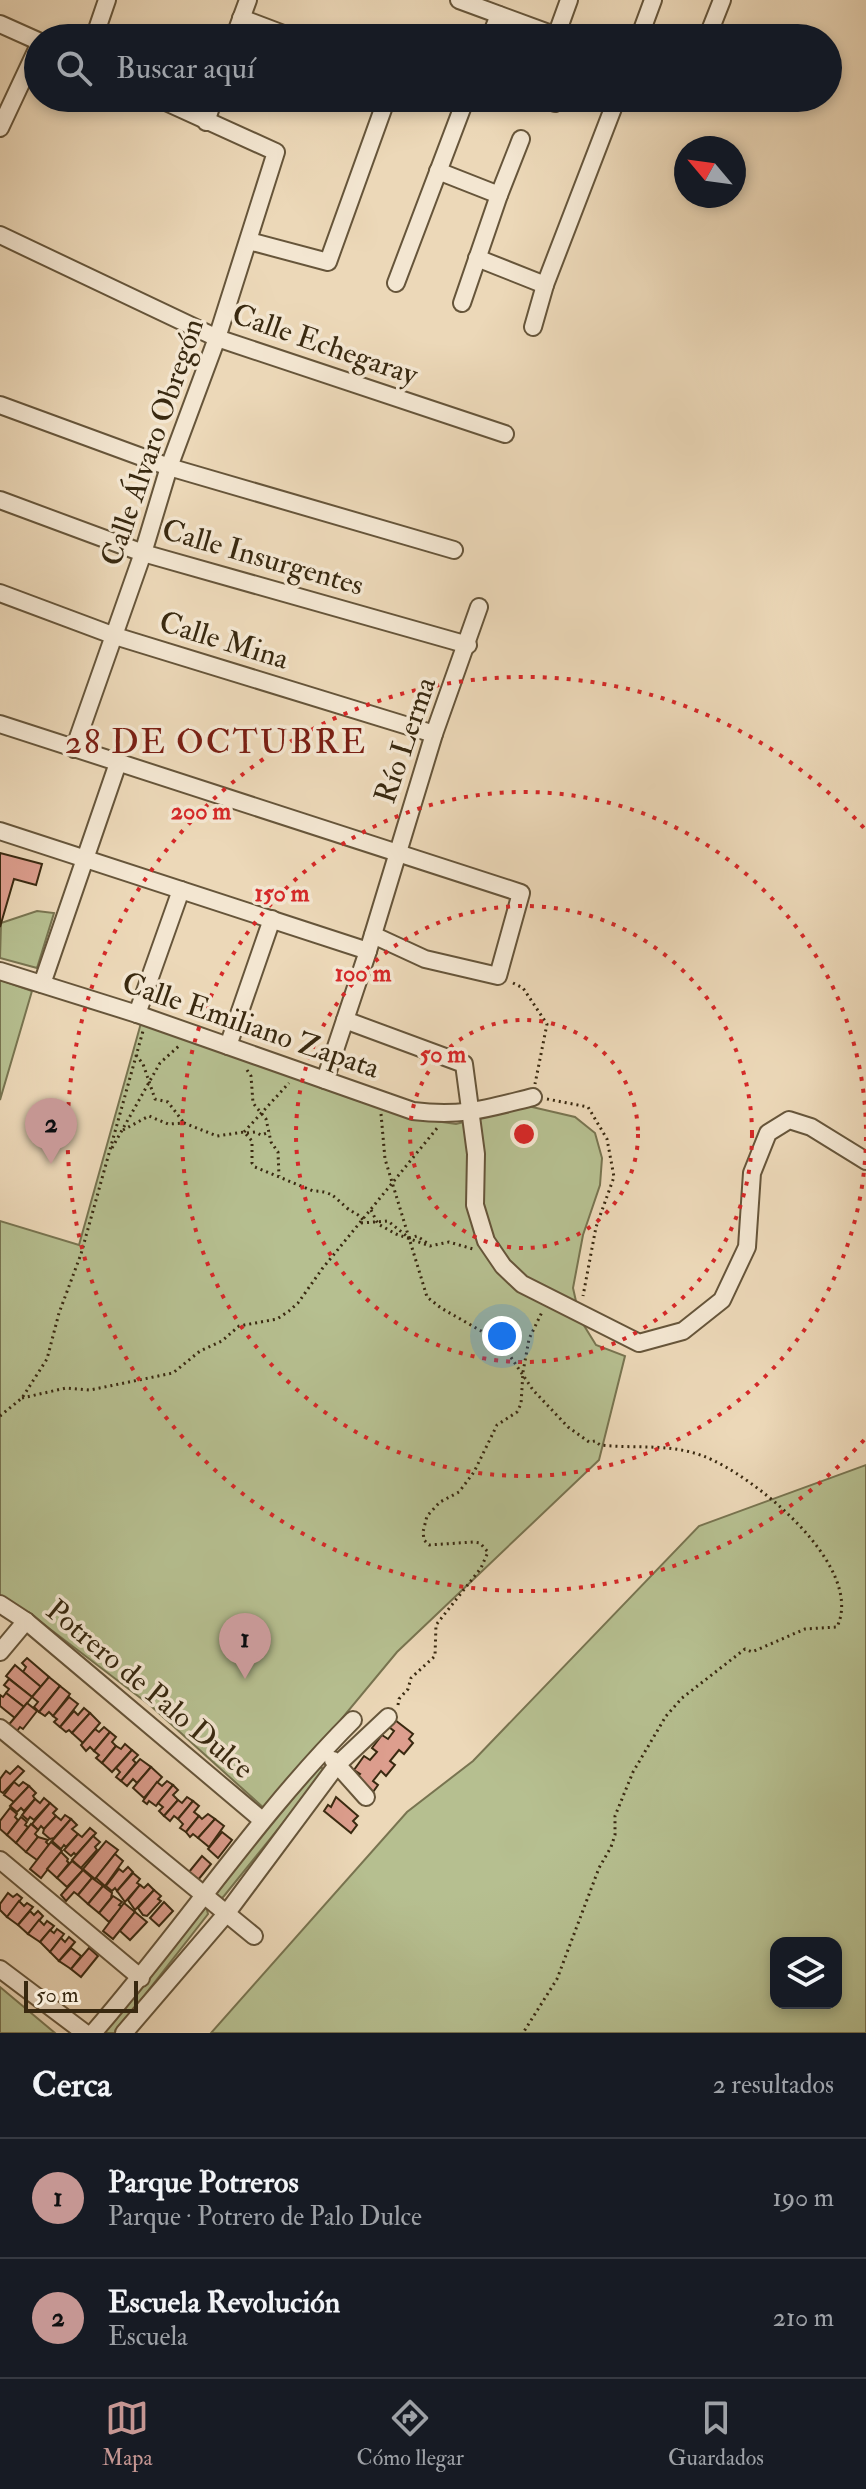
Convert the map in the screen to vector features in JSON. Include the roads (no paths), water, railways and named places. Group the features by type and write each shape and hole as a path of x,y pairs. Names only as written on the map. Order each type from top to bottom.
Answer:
{"street":[{"path":"99,24 107,0"},
{"path":"239,24 248,0"},
{"path":"459,0 492,8 529,24"},
{"path":"563,24 569,0"},
{"path":"644,24 653,0"},
{"path":"713,24 722,0"},
{"path":"241,18 257,24"},
{"path":"0,24 24,37"},
{"path":"0,128 24,75"},
{"path":"186,112 206,122 209,112"},
{"path":"249,241 328,262 382,112"},
{"path":"396,283 456,112"},
{"path":"533,327 545,285 612,112"},
{"name":"Calle Álvaro Obregón","path":"74,749 143,553 169,467 217,338 276,152 206,122"},
{"path":"462,303 521,139"},
{"path":"438,171 499,195"},
{"name":"Calle Echegaray","path":"0,235 217,338 505,434"},
{"path":"477,258 545,285"},
{"path":"0,405 169,467 454,550"},
{"name":"Calle Insurgentes","path":"0,500 143,553 468,645"},
{"name":"Calle Mina","path":"0,593 115,636 434,734"},
{"name":"Río Lerma","path":"325,1080 434,734 479,607"},
{"path":"0,724 521,893 498,976 272,919 0,831"},
{"path":"42,984 118,763"},
{"path":"140,1016 181,890"},
{"path":"228,1046 272,919"},
{"name":"Calle Emiliano Zapata","path":"0,971 191,1033 413,1111 447,1115 470,1113 533,1097"},
{"path":"345,1020 464,1064 476,1154 475,1205 486,1241 503,1266 522,1284 639,1343 683,1331 722,1300 747,1247 752,1173 768,1133 789,1120 811,1127 866,1161"},
{"name":"Potrero de Palo Dulce","path":"0,1604 26,1621 262,1820"},
{"path":"0,1652 26,1621"},
{"path":"124,2033 226,1914 337,1765 388,1717"},
{"path":"93,2033 141,1978 262,1820 353,1720"},
{"path":"0,1728 254,1936"},
{"path":"324,1749 366,1797"},
{"path":"0,1860 141,1978"},
{"path":"0,1969 85,2033"}],"place":[{"name":"Escuela Revolución","path":"51,1164"},
{"name":"Parque Potreros","path":"245,1679"}],"district":[{"name":"28 DE OCTUBRE","path":"216,741"}]}
